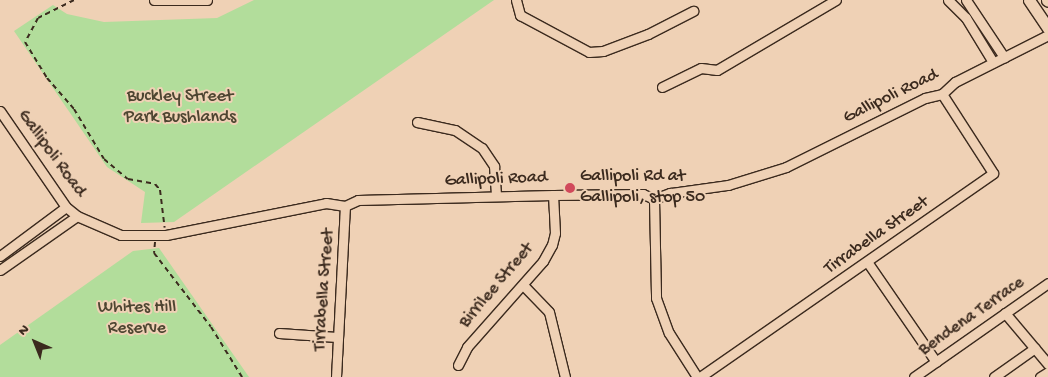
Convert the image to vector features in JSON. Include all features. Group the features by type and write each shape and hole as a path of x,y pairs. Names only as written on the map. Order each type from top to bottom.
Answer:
{"main road":[{"path":"1029,0 1048,28"}],"street":[{"path":"154,0 207,0"},
{"path":"516,0 520,15 589,52 603,51 648,34 693,11"},
{"path":"662,86 701,68 716,70 836,0"},
{"path":"966,0 1004,57"},
{"path":"955,2 993,62"},
{"name":"Gallipoli Road","path":"0,111 66,207 77,216 121,235 155,236 326,203 345,206 358,200 553,195 643,194 654,198 754,179 924,98 942,94 955,82 1048,35"},
{"name":"Tirrabella Street","path":"699,377 868,263 993,173 942,94"},
{"path":"417,122 455,130 482,148 494,166 496,196"},
{"name":"Birrilee Street","path":"458,365 467,347 523,285 552,246 555,233 553,195"},
{"path":"654,198 656,298 669,333 699,377"},
{"name":"Tirrabella Street","path":"336,377 345,206"},
{"path":"0,256 66,207"},
{"path":"0,270 77,216"},
{"path":"868,263 936,362"},
{"name":"Bendena Terrace","path":"914,377 1048,283"},
{"path":"523,285 549,312 565,377"},
{"path":"1005,313 1048,364"},
{"path":"279,333 337,337"},
{"path":"994,377 1035,348"},
{"path":"1040,377 1048,372"}],"path":[{"path":"74,0 38,18 25,42 47,78 74,109 104,159 128,179 155,184 160,190 166,235"},
{"path":"155,236 154,253 211,328 242,377"}],"green space":[{"name":"Buckley Street Park Bushlands","path":"254,0 494,0 174,222 141,223 145,192 107,167 14,31 53,5 67,14 104,22 217,18"},
{"name":"Whites Hill Reserve","path":"159,248 249,377 0,377 0,345 133,251"}],"place":[{"name":"Gallipoli Rd at Gallipoli, stop 50","path":"570,188"}]}
